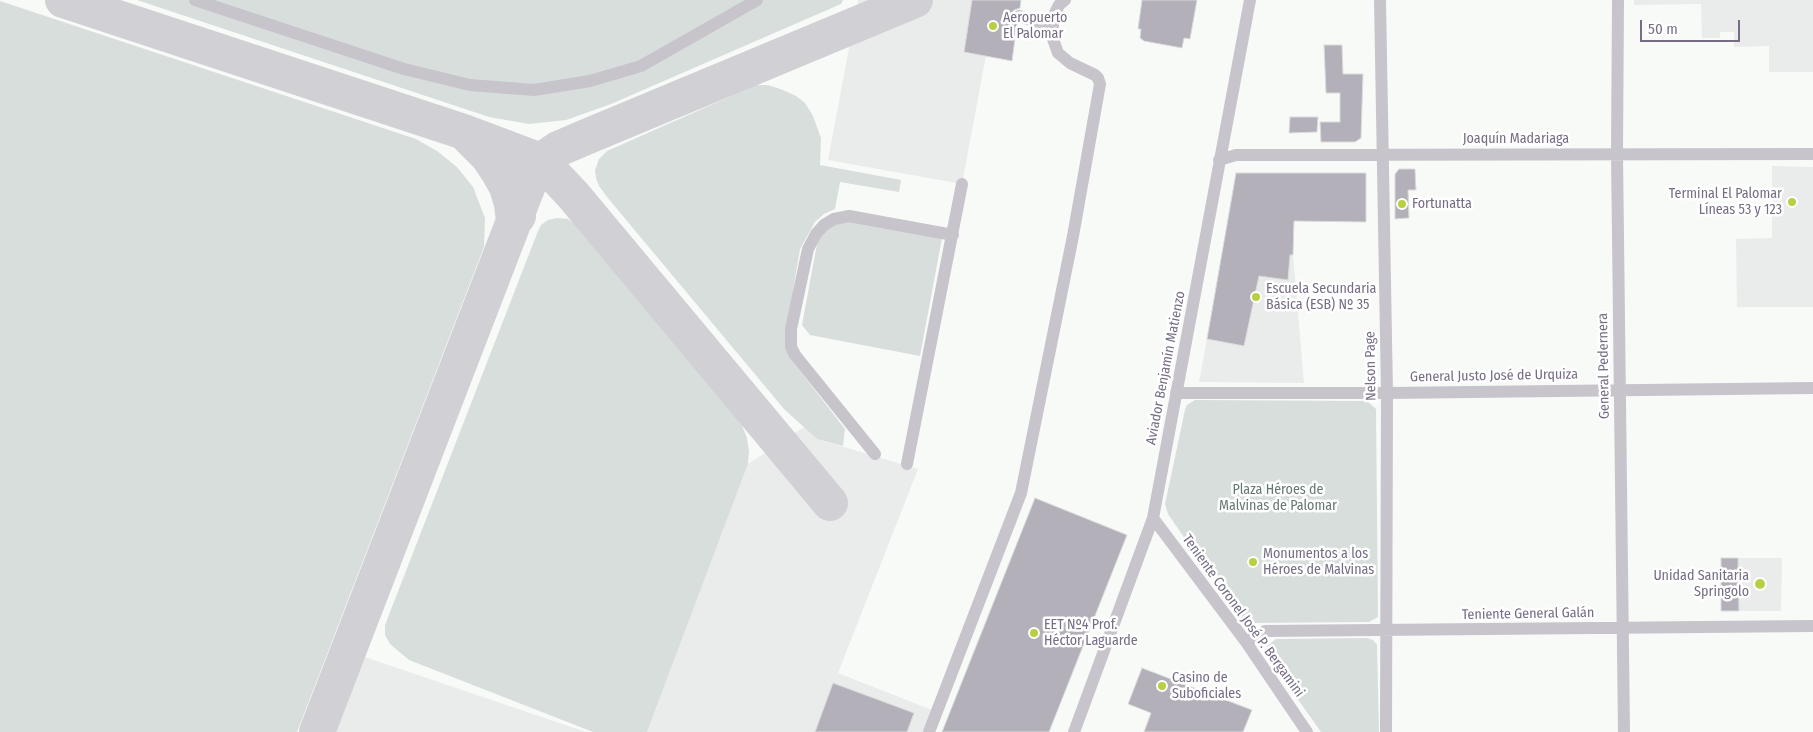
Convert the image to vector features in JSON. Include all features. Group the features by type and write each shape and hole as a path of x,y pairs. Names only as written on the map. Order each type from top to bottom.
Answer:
{"street":[{"path":"195,0 404,69 470,85 534,90 590,81 641,66 757,0"},
{"path":"929,732 1021,493 1073,236 1100,84 1095,74 1070,62 1058,53 1053,39 1053,17 1059,4 1065,0"},
{"name":"Aviador Benjamín Matienzo","path":"1074,732 1153,518 1250,0"},
{"name":"Nelson Page","path":"1380,0 1386,393 1386,732"},
{"name":"General Pedernera","path":"1618,0 1617,154 1624,732"},
{"path":"1019,16 1052,27"},
{"name":"Joaquín Madariaga","path":"1219,160 1236,155 1813,154"},
{"path":"907,464 962,184"},
{"path":"875,454 795,355 791,347 791,329 808,249 816,234 824,225 834,219 849,216 953,235"},
{"name":"General Justo José de Urquiza","path":"1176,393 1386,393 1813,388"},
{"name":"Teniente Coronel José P. Bergamini","path":"1153,518 1246,642 1307,732"},
{"name":"Teniente General Galán","path":"1246,642 1265,631 1813,626"}],"shaded area":[{"path":"858,0 972,0 995,7 962,184 828,160"},
{"path":"1634,0 1813,0 1813,72 1769,72 1769,46 1734,47 1734,32 1720,32 1720,38 1702,38 1701,4 1634,5"},
{"name":"Terminal El Palomar Líneas 53 y 123","path":"1772,166 1813,167 1813,307 1737,307 1736,239 1772,238"},
{"name":"Escuela Secundaria Básica (ESB) Nº 35","path":"1225,243 1293,255 1304,383 1199,382"},
{"path":"804,427 817,439 918,469 838,673 932,710 923,732 647,732 748,464"},
{"name":"Unidad Sanitaria Springolo","path":"1738,558 1782,558 1781,611 1739,611"},
{"path":"359,655 586,732 331,732"}],"green space":[{"path":"137,0 843,0 841,4 611,104 566,120 529,124 489,117"},
{"path":"0,1 416,139 437,151 457,167 473,187 485,218 484,247 297,732 0,732"},
{"path":"756,85 768,85 783,90 805,103 813,116 821,138 820,165 901,180 899,192 840,182 835,209 824,214 815,222 800,249 786,333 790,358 845,429 843,446 817,439 784,409 607,197 596,178 595,170 599,159 607,151"},
{"path":"557,218 568,219 574,223 736,411 747,438 748,464 647,732 593,732 409,660 390,644 385,635 385,625 538,231 541,225 548,220"},
{"path":"846,220 942,238 920,356 810,335 802,325 817,244 823,233 831,226"},
{"name":"Plaza Héroes de Malvinas de Palomar","path":"1195,400 1367,401 1376,409 1378,617 1369,622 1247,623 1241,620 1168,514 1165,504 1185,410 1187,405"},
{"path":"1367,638 1373,640 1377,645 1379,732 1321,732 1268,657 1267,646 1276,639"}],"building":[{"name":"Aeropuerto El Palomar","path":"972,0 1021,0 1020,8 1014,10 1011,14 1013,21 1017,24 1012,61 964,52"},
{"path":"1142,0 1197,0 1190,39 1184,38 1182,48 1144,41 1140,38 1141,29 1138,29"},
{"path":"1324,45 1342,45 1343,74 1363,74 1361,138 1355,142 1321,142 1320,122 1340,122 1340,93 1326,93"},
{"path":"1290,117 1318,117 1317,132 1289,133"},
{"name":"Fortunatta","path":"1399,169 1415,169 1416,190 1408,190 1409,218 1395,219 1395,174"},
{"path":"1236,173 1366,173 1366,222 1294,221 1293,255 1290,255 1288,280 1259,276 1244,346 1207,339"},
{"name":"EET Nº4 Prof. Héctor Laguarde","path":"1035,498 1127,535 1049,732 942,732"},
{"path":"1721,558 1738,558 1739,611 1721,611"},
{"name":"Casino de Suboficiales","path":"1142,668 1252,710 1243,732 1144,732 1151,713 1128,704"},
{"path":"833,683 914,713 907,732 815,732"}],"taxiway":[{"path":"63,0 464,132 541,161 573,195 830,503"},
{"path":"317,732 514,221 531,178 541,161 558,149 915,0"},
{"path":"466,134 488,156 498,171 507,187 514,221 518,216"}],"place":[{"name":"Aeropuerto El Palomar","path":"993,26"},
{"name":"Terminal El Palomar Líneas 53 y 123","path":"1792,202"},
{"name":"Fortunatta","path":"1402,204"},
{"name":"Escuela Secundaria Básica (ESB) Nº 35","path":"1256,297"},
{"name":"Monumentos a los Héroes de Malvinas","path":"1253,562"},
{"name":"Unidad Sanitaria Springolo","path":"1760,584"},
{"name":"EET Nº4 Prof. Héctor Laguarde","path":"1034,633"},
{"name":"Casino de Suboficiales","path":"1162,686"}]}
